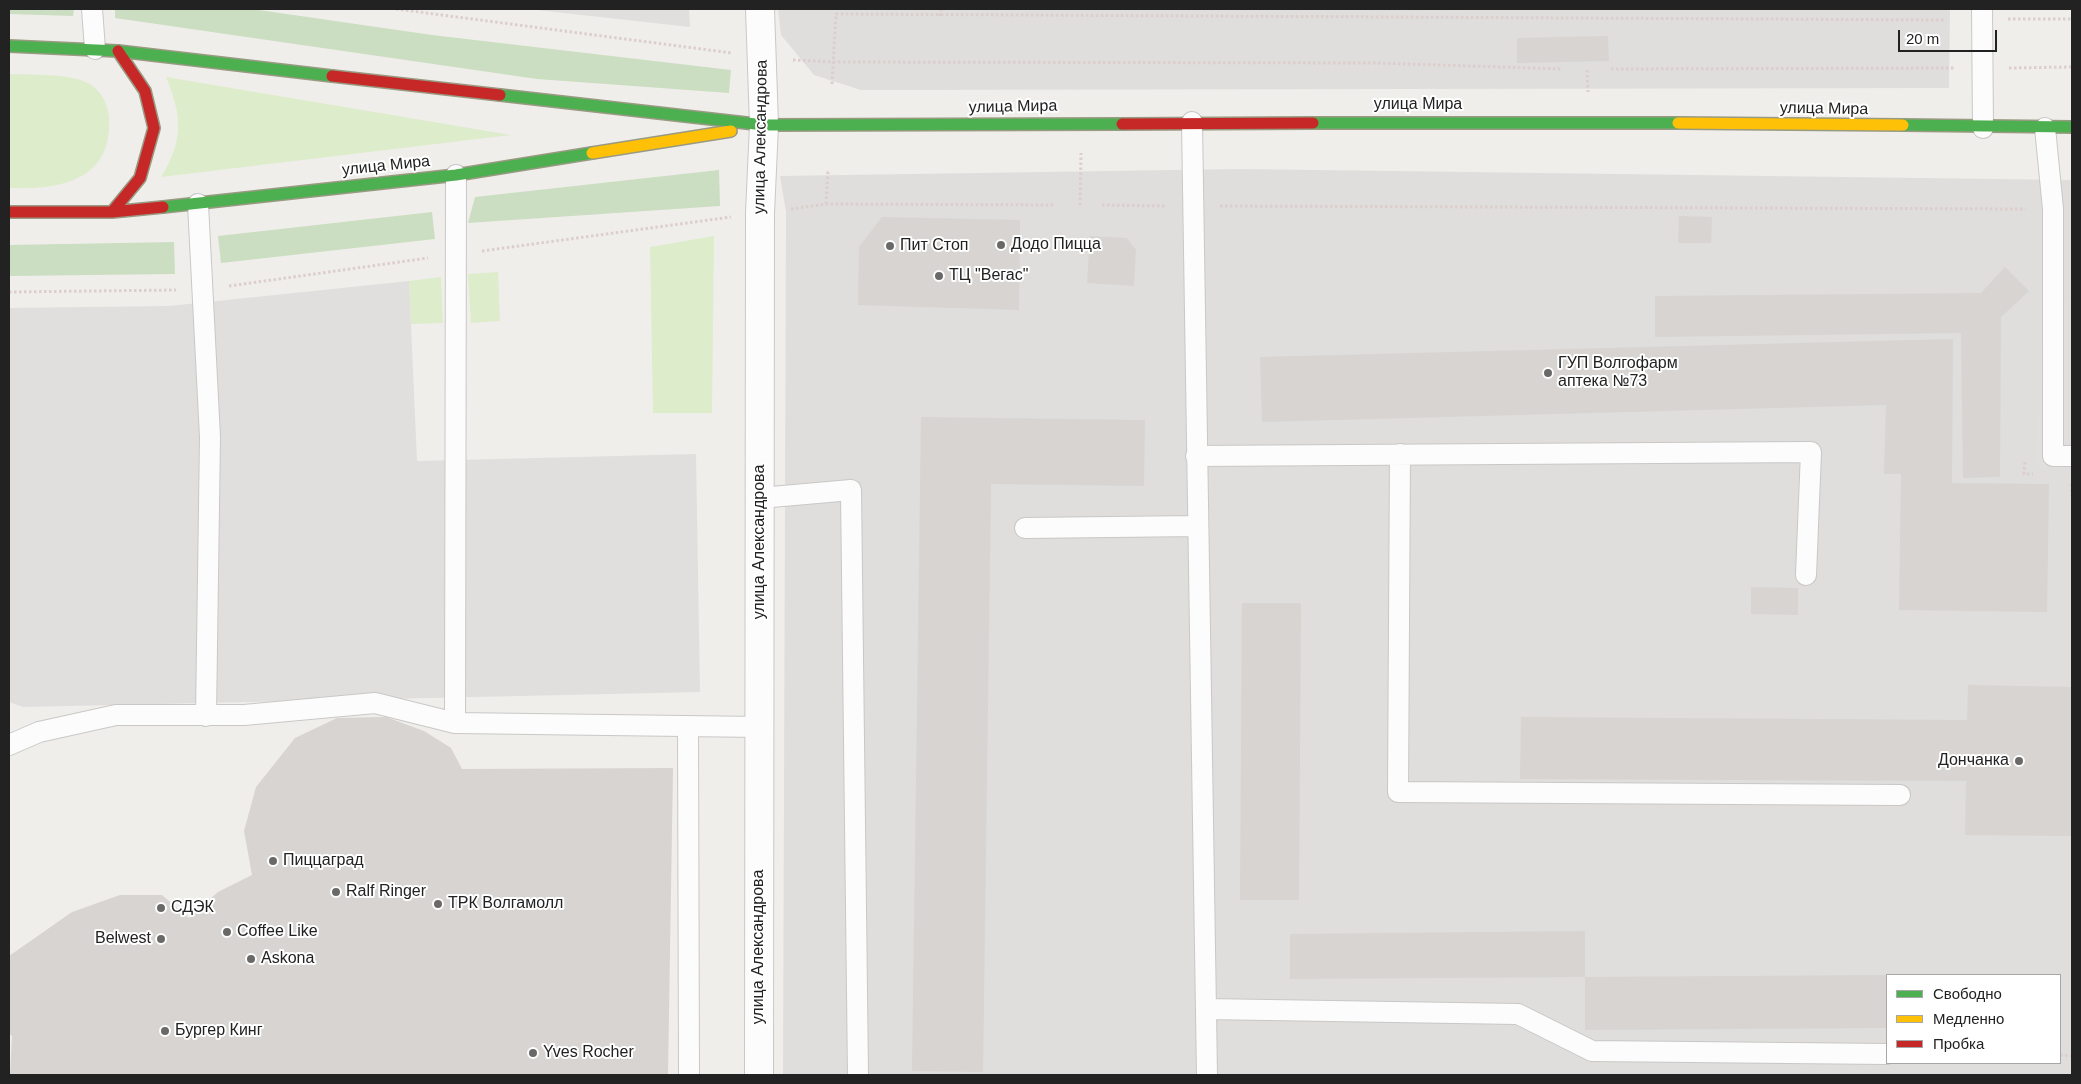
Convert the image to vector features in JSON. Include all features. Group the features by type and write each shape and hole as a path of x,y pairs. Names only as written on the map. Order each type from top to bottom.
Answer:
{"street":[{"name":"улица Александрова","path":"759,1075 760,213 764,125 760,9"},
{"name":"улица Мира","path":"9,46 118,51 764,125 1082,122 1588,122 2072,128"},
{"path":"112,212 140,178 154,128 145,91 118,51"},
{"name":"улица Мира","path":"9,212 112,212 456,175 764,125"}],"lane":[{"path":"92,9 95,49"},
{"path":"1982,14 1983,128"},
{"path":"1192,122 1207,1075"},
{"path":"2045,128 2053,209 2053,456 2072,456"},
{"path":"455,723 456,175"},
{"path":"198,204 210,437 206,716"},
{"path":"1196,456 1811,452 1806,575"},
{"path":"1400,454 1398,792 1900,795"},
{"path":"760,498 851,490 858,1075"},
{"path":"1026,528 1197,526"},
{"path":"9,745 39,732 116,715 206,716 285,713 375,703 455,723 760,727"},
{"path":"688,727 689,1075"},
{"path":"1206,1009 1518,1014 1592,1051 1886,1054"}],"path":[{"path":"396,9 763,57 834,62 1378,62 1562,69"},
{"path":"940,16 941,9"},
{"path":"832,84 836,14 1946,20"},
{"path":"1982,14 2072,19"},
{"path":"1611,69 2072,67"},
{"path":"1080,205 1082,122"},
{"path":"826,204 828,170"},
{"path":"9,292 202,290 826,204 1053,205"},
{"path":"1102,205 2053,209"}],"shaded area":[{"path":"528,9 689,9 690,27"},
{"path":"778,9 1950,9 1949,88 861,90 814,75 781,35"},
{"path":"1240,169 2072,180 2072,1075 783,1075 786,212 780,176"},
{"path":"409,281 417,461 696,454 700,692 23,707 9,702 9,308 169,306"},
{"path":"2044,300 2072,301 2072,468 2036,468"}],"green space":[{"path":"9,9 74,9 73,16 9,14"},
{"path":"115,9 252,9 432,35 731,70 729,93 537,79 115,18"},
{"path":"9,74 49,75 80,80 88,83 100,93 105,102 109,117 108,139 102,155 93,168 80,177 64,183 47,187 9,188"},
{"path":"166,77 511,135 161,177 174,151 178,128 178,116"},
{"path":"719,170 720,206 468,223 475,197"},
{"path":"432,212 435,239 221,263 218,236"},
{"path":"714,236 712,413 653,413 650,247"},
{"path":"174,242 175,274 9,276 9,245"},
{"path":"498,272 500,321 471,323 468,274"},
{"path":"441,277 443,323 411,324 409,281"}],"building":[{"path":"1608,36 1609,61 1517,63 1517,38"},
{"path":"1679,216 1712,217 1711,243 1678,243"},
{"name":"ТЦ \"Вегас\"","path":"882,217 1020,220 1019,310 858,305 859,247"},
{"path":"1090,236 1127,238 1136,250 1134,286 1087,283"},
{"path":"2005,267 2029,291 2001,317 2000,477 1963,478 1961,333 1655,337 1655,296 1981,293"},
{"path":"1953,339 1952,483 2049,484 2047,612 1899,610 1901,474 1884,474 1886,405 1262,422 1260,357"},
{"path":"921,417 1145,420 1144,486 991,484 983,1072 912,1071"},
{"path":"1751,587 1798,588 1798,615 1751,614"},
{"path":"1242,603 1301,603 1299,900 1240,900"},
{"path":"1968,685 2072,687 2072,836 1965,835 1966,781 1520,779 1521,717 1967,720"},
{"name":"ТРК Волгамолл","path":"386,717 424,731 451,748 462,769 673,768 668,1075 10,1075 12,1036 9,1033 9,956 72,912 120,895 162,895 189,918 218,892 252,875 244,831 256,787 295,738 337,718"},
{"path":"1585,931 1585,977 1290,979 1290,934"},
{"path":"1886,975 1886,1028 1585,1030 1585,977"}],"traffic: fast":[{"path":"9,46 118,51 332,76"},
{"path":"500,95 764,125 1122,124"},
{"path":"1313,123 1678,123"},
{"path":"1903,125 2072,127"},
{"path":"163,207 456,175 592,153"}],"traffic: slow":[{"path":"1678,123 1903,125"},
{"path":"592,153 731,131"}],"traffic: jam":[{"path":"112,212 140,178 154,128 145,91 118,51"},
{"path":"332,76 500,95"},
{"path":"1122,124 1313,123"},
{"path":"9,212 112,212 163,207"}],"place":[{"name":"Додо Пицца","path":"1001,245"},
{"name":"Пит Стоп","path":"890,246"},
{"name":"ТЦ \"Вегас\"","path":"939,276"},
{"name":"ГУП Волгофарм аптека №73","path":"1548,373"},
{"name":"Дончанка","path":"2019,761"},
{"name":"Пиццаград","path":"273,861"},
{"name":"Ralf Ringer","path":"336,892"},
{"name":"ТРК Волгамолл","path":"438,904"},
{"name":"СДЭК","path":"161,908"},
{"name":"Coffee Like","path":"227,932"},
{"name":"Belwest","path":"161,939"},
{"name":"Askona","path":"251,959"},
{"name":"Бургер Кинг","path":"165,1031"},
{"name":"Yves Rocher","path":"533,1053"}]}
